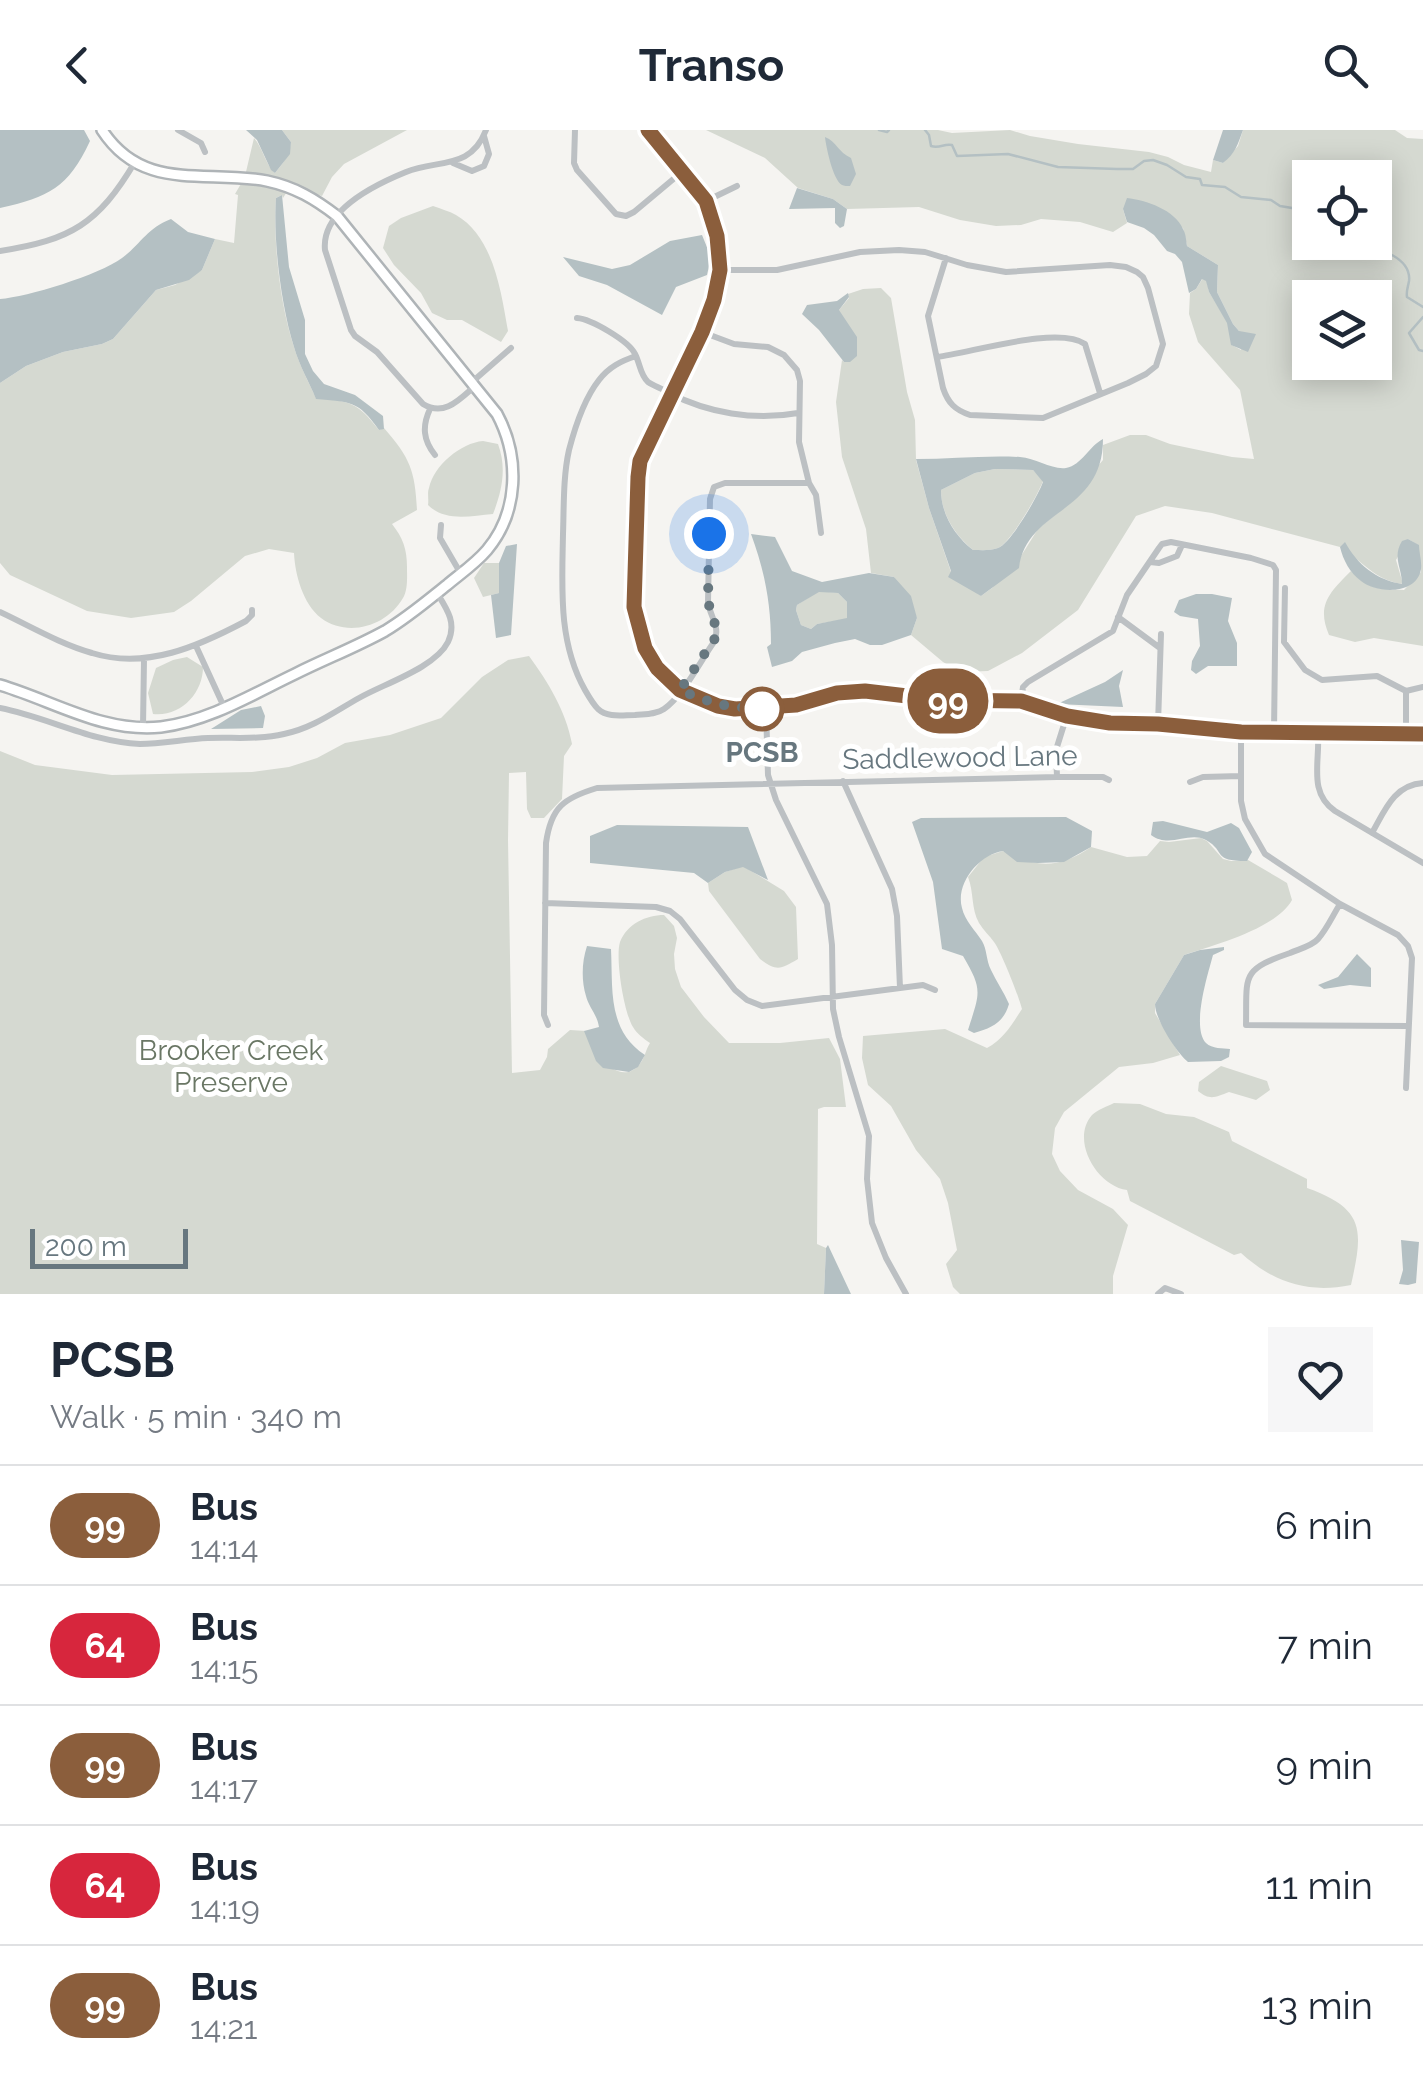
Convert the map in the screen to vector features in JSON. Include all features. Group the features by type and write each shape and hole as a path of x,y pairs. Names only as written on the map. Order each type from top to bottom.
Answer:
{"street":[{"path":"0,685 102,723 143,727 199,719 378,634 409,615 486,552 502,528 509,506 512,458 506,432 493,408 337,216 310,196 272,182 155,172 114,146 102,130"},
{"path":"178,130 201,143 205,152"},
{"path":"575,130 577,170 616,214 626,216 634,212 683,170"},
{"path":"648,130 706,201 717,236 720,270 702,332 640,461 638,477 634,607 645,648 657,668 680,690 735,709 796,705 837,693 865,691 941,700 1021,701 1067,716 1110,723 1241,732 1423,734"},
{"path":"485,133 473,151 452,162 404,172 369,191 337,216 326,231 325,250 355,336 377,352 430,409 452,406 511,348"},
{"path":"452,162 468,170 484,166 488,154 485,133"},
{"path":"0,251 62,235 82,225 108,204 135,162"},
{"path":"706,201 737,186"},
{"path":"720,270 777,270 860,252 900,250 925,252 946,258 967,266 1006,272 1126,267 1143,276 1148,288 1163,344 1156,366 1128,383 1044,418 970,416 960,412 946,398 928,316 946,258"},
{"path":"578,318 587,318 632,347 641,373 671,394 730,414 798,413"},
{"path":"702,332 734,344 768,347 784,355 796,370 800,381 799,442 816,495 821,534"},
{"path":"937,357 1015,342 1080,339 1100,393"},
{"path":"636,356 615,365 590,393 578,421 564,482 565,632 570,659 582,684 592,702 606,714 662,711 718,634 708,602 710,499 714,487 726,483 809,482"},
{"path":"430,409 424,433 435,455"},
{"path":"441,526 440,538 461,574"},
{"path":"1021,701 1028,682 1112,631 1127,596 1162,544 1171,542 1273,564 1274,732"},
{"path":"1150,562 1160,563 1177,556 1182,545"},
{"path":"1285,588 1284,642 1304,670 1322,680 1377,676 1406,691 1423,687"},
{"path":"0,708 122,742 152,744 283,735 320,722 418,668 441,651 450,637 451,621 437,593"},
{"path":"0,612 90,653 120,659 144,658 196,646 246,621 252,610"},
{"path":"1118,617 1160,648"},
{"path":"1158,724 1161,634"},
{"path":"196,646 224,707"},
{"path":"143,727 144,658"},
{"path":"1406,691 1406,734"},
{"path":"766,708 768,775 826,904 832,945 833,1008 869,1136 867,1179 872,1223 906,1294"},
{"path":"1057,776 1057,742 1067,716"},
{"path":"1241,732 1241,801 1245,819 1265,854 1340,904 1398,935 1408,946 1412,958 1406,1088"},
{"path":"1318,732 1318,790 1322,800 1335,812 1423,863"},
{"name":"Saddlewood Lane","path":"548,1026 544,1015 546,843 549,824 558,808 572,796 597,788 1057,776 1109,780"},
{"path":"1190,782 1203,777 1241,776"},
{"path":"843,781 892,889 900,988"},
{"path":"1372,833 1397,792 1423,782"},
{"path":"545,903 656,906 670,911 735,990 762,1006 922,985 935,990"},
{"path":"1340,904 1317,941 1266,961 1251,972 1246,1024 1408,1026"},
{"path":"1158,1294 1165,1288 1181,1294"}],"green space":[{"path":"282,130 407,130 344,164 322,196 245,176 254,138 275,173 291,142"},
{"path":"706,130 1010,130 1078,144 1149,152 1211,172 1213,160 1223,163 1238,146 1243,130 1395,130 1407,138 1423,139 1423,646 1374,638 1355,642 1329,635 1325,624 1327,600 1351,571 1375,587 1404,590 1421,572 1418,545 1408,539 1396,560 1403,584 1377,574 1340,547 1212,513 1165,506 1136,516 1078,610 1022,653 988,671 960,672 943,662 911,635 917,618 894,577 871,573 866,529 842,457 836,402 844,362 839,310 848,294 881,288 891,298 915,420 916,460 929,508 951,572 981,596 1021,556 1038,529 1103,460 1103,445 1130,435 1146,435 1170,444 1254,459 1240,390 1198,342 1189,314 1190,293 1203,278 1228,323 1232,345 1241,350 1239,331 1217,292 1218,265 1187,246 1183,228 1123,209 1127,223 1113,232 1080,222 1041,219 996,226 919,207 847,209 833,199 798,188 765,158"},
{"path":"242,182 288,190 283,198 276,198 279,273 294,347 316,398 352,405 379,430 384,428 413,474 417,510 392,524 405,549 406,591 387,616 366,626 332,624 315,612 301,588 294,553 269,549 245,556 174,612 131,618 87,611 10,575 0,563 0,383 26,366 113,339 156,290 202,270 215,239 234,243 238,195 235,194"},
{"path":"433,206 469,225 487,251 508,331 501,342 462,320 447,320 432,313 421,293 383,248 389,226"},
{"path":"483,441 498,444 502,462 501,488 493,514 458,517 442,514 428,505 432,479 442,464 458,451"},
{"path":"1033,470 1043,481 1024,518 1003,544 992,550 973,550 950,523 941,490 975,473"},
{"path":"484,563 499,563 499,593 483,597 474,578"},
{"path":"819,591 838,593 847,602 847,619 817,624 811,629 801,625 797,605"},
{"name":"Brooker Creek Preserve","path":"529,656 555,697 572,744 564,756 562,799 544,818 531,818 527,809 526,772 509,773 512,1073 540,1070 548,1049 570,1030 586,1031 599,1056 614,1069 631,1071 639,1065 650,1043 640,1036 626,1010 620,942 638,922 664,915 674,926 677,938 675,969 681,987 729,1043 829,1038 840,1059 846,1107 818,1109 817,1244 826,1248 824,1294 0,1294 0,751 35,765 112,775 252,772 289,767 345,743 390,735 441,718 482,677 508,660"},
{"path":"187,657 203,667 195,694 173,712 153,714 148,693 156,668"},
{"path":"1201,838 1223,859 1248,860 1287,883 1292,900 1259,928 1184,955 1155,1004 1155,1013 1180,1055 1119,1067 1064,1112 1055,1128 1052,1154 1060,1171 1078,1190 1113,1209 1128,1225 1113,1276 1113,1294 960,1294 953,1287 946,1264 957,1250 940,1179 916,1150 891,1106 868,1085 862,1058 863,1036 945,1029 987,1048 1015,1020 1022,1009 997,947 976,918 968,877 984,857 1003,851 1026,861 1047,864 1091,847 1127,857 1147,856 1160,841"},
{"path":"743,866 784,891 796,907 798,959 787,965 779,968 760,959 709,891 708,883"},
{"path":"1221,1066 1267,1081 1270,1090 1256,1100 1229,1092 1210,1097 1198,1091 1199,1082"},
{"path":"1114,1103 1140,1104 1166,1114 1194,1117 1229,1132 1232,1141 1307,1179 1307,1188 1340,1204 1356,1224 1358,1236 1351,1285 1320,1288 1291,1283 1266,1272 1241,1253 1234,1255 1130,1201 1127,1190 1116,1187 1097,1171 1085,1149 1086,1125 1092,1115"}],"shaded area":[{"path":"0,130 84,130 90,141 74,170 55,188 32,200 0,208"},
{"path":"246,130 282,130 291,142 290,154 275,173 257,140"},
{"path":"1223,130 1243,130 1223,163 1213,160"},
{"path":"825,137 851,158 856,174 850,186 842,185 836,177"},
{"path":"797,188 833,199 847,209 844,226 840,228 835,223 835,208 789,209"},
{"path":"282,195 289,267 305,320 305,354 324,384 355,395 383,416 384,429 379,430 352,404 316,399 301,367 289,331 279,273 276,198"},
{"path":"1127,198 1167,211 1183,229 1187,246 1218,265 1217,292 1233,324 1239,331 1256,334 1248,352 1231,345 1227,323 1206,281 1202,279 1189,293 1182,262 1154,235 1127,222 1123,209"},
{"path":"171,219 188,232 215,239 202,270 189,280 156,290 113,339 26,366 0,383 0,299 44,290 97,271 122,258"},
{"path":"702,235 711,257 707,275 676,287 662,315 607,285 579,276 563,257 612,269 630,265 670,241"},
{"path":"848,293 839,310 857,337 857,356 844,362 802,314 807,305 837,301"},
{"path":"1103,439 1100,464 1091,482 1035,533 1019,568 981,596 948,577 951,571 916,459 1020,457 1066,468 1077,463","holes":["1033,470 1043,482 1017,529 998,548 973,550 950,524 941,490 975,473"]},
{"path":"751,534 775,537 792,571 822,582 869,573 894,577 911,596 917,618 911,635 882,645 855,639 835,643 802,652 792,661 772,667 767,647 771,644 768,602","holes":["819,592 838,593 847,602 847,618 817,624 811,629 801,625 797,605"]},
{"path":"1408,539 1419,545 1421,569 1412,584 1395,590 1361,581 1348,566 1340,547 1345,542 1368,570 1402,584 1398,552 1402,541"},
{"path":"517,544 511,635 496,638 491,595 499,593 499,563 506,546"},
{"path":"1196,594 1232,598 1228,621 1237,643 1237,666 1208,666 1196,674 1191,670 1200,646 1198,619 1174,612 1179,600"},
{"path":"1123,670 1119,686 1123,707 1057,704 1105,682"},
{"path":"261,706 265,716 263,728 211,729 241,710"},
{"path":"1066,817 1092,831 1091,847 1064,862 1017,862 1003,851 994,853 971,871 962,889 963,913 984,944 989,966 1009,1004 996,1023 974,1033 968,1030 977,984 963,956 942,949 933,882 912,822 921,818"},
{"path":"1153,822 1207,832 1231,823 1239,828 1252,852 1247,861 1236,861 1224,858 1212,844 1199,838 1158,839 1151,835"},
{"path":"617,825 748,827 768,880 743,867 708,883 694,873 590,863 590,836"},
{"path":"587,946 611,949 618,1021 624,1034 645,1055 638,1067 629,1072 603,1068 596,1061 584,1031 599,1027 583,984"},
{"path":"1224,947 1213,955 1200,1025 1206,1043 1230,1049 1229,1057 1221,1061 1188,1062 1167,1035 1155,1004 1184,955"},
{"path":"1357,954 1371,968 1371,987 1324,989 1318,985 1338,977"},
{"path":"1401,1240 1419,1242 1416,1283 1408,1285 1399,1284 1403,1270"},
{"path":"828,1245 851,1294 824,1294"}],"waterway":[{"path":"879,130 889,130"},
{"path":"925,130 931,146 952,145 957,156 1008,154 1058,167 1117,169 1133,169 1153,160 1186,177 1200,179 1202,185 1225,187 1241,197 1271,200 1292,208"},
{"path":"1392,256 1408,272 1407,297 1423,307"},
{"path":"1423,317 1409,333 1423,351"}],"bus line":[{"name":"99","path":"648,130 706,201 717,236 720,270 702,332 647,445 638,477 634,607 637,624 657,668 680,690 735,709 796,705 837,693 865,691 968,702 1021,701 1067,716 1110,723 1241,732 1423,734"}],"place":[{"name":"PCSB","path":"762,709"}],"route":[{"path":"709,534 708,602 718,634 680,690 718,706 766,708 762,709"}]}
